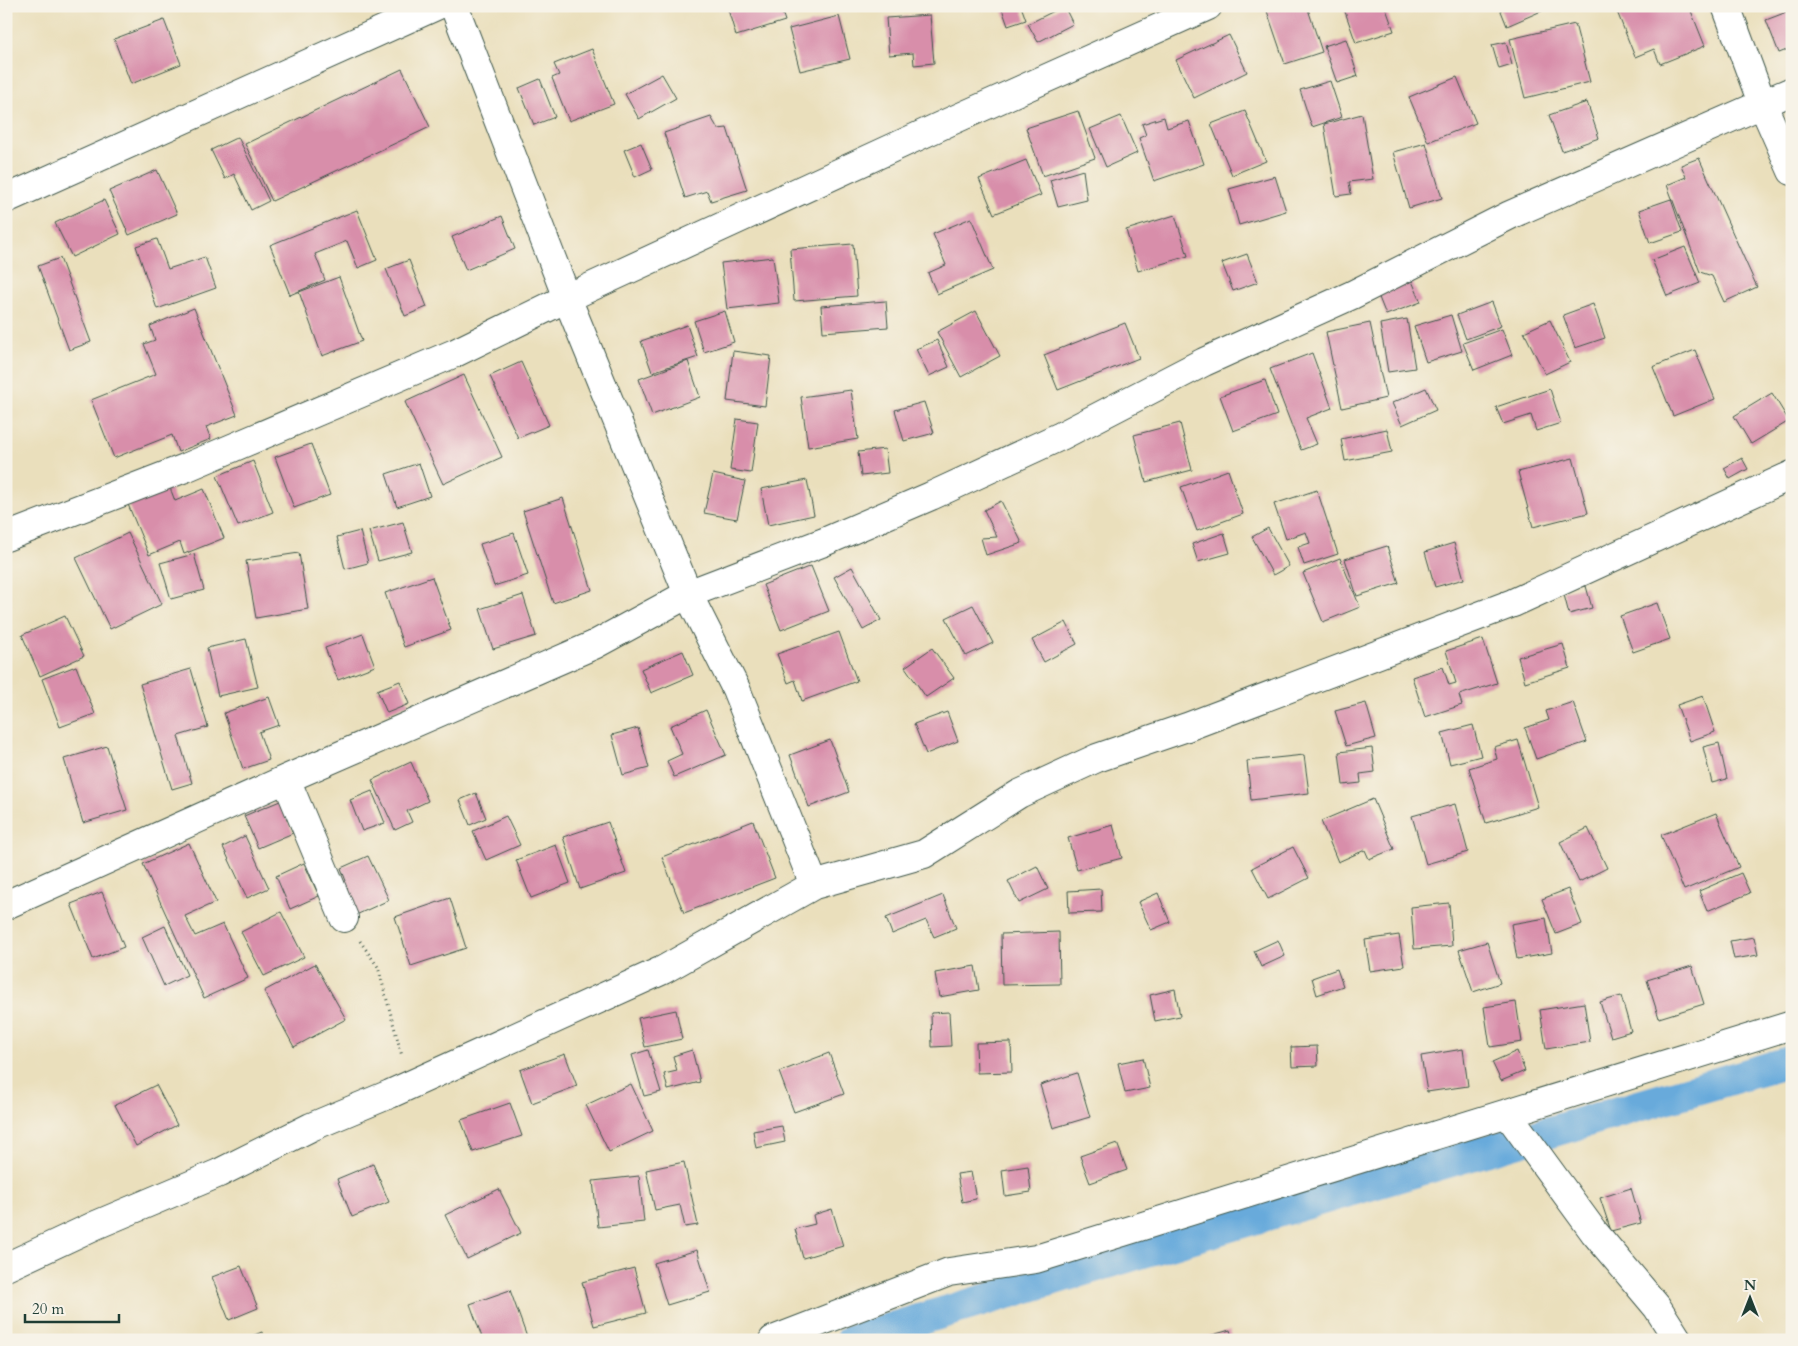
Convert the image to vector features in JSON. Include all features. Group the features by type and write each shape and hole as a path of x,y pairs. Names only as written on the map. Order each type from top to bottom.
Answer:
{"street":[{"path":"6,200 436,6"},
{"path":"454,6 567,298 688,594 736,688 814,886"},
{"path":"6,537 185,468 446,357 567,298 949,122 1208,6"},
{"path":"1726,6 1762,103 1792,171"},
{"path":"6,906 286,779 594,645 688,594 824,542 940,492 1062,436 1204,362 1352,295 1510,215 1792,91"},
{"path":"6,1267 96,1225 219,1173 311,1127 413,1084 663,970 814,886 924,854 1019,794 1097,758 1187,727 1513,603 1792,475"},
{"path":"286,779 344,918"},
{"path":"773,1340 949,1272 1036,1259 1792,1025"},
{"path":"1507,1113 1594,1232 1657,1307 1678,1340"}],"path":[{"path":"344,918 378,967 401,1054 413,1084"}],"building":[{"path":"727,6 780,6 785,21 736,36"},
{"path":"1001,6 1021,6 1026,20 1008,26"},
{"path":"1064,6 1073,24 1038,42 1028,24"},
{"path":"1281,6 1307,6 1322,52 1285,64 1267,11"},
{"path":"1343,6 1385,6 1394,31 1356,43"},
{"path":"1499,6 1545,6 1546,9 1507,26"},
{"path":"1623,6 1689,6 1705,46 1660,64 1654,49 1635,57 1616,9"},
{"path":"1792,10 1792,48 1779,53 1766,20"},
{"path":"930,15 934,63 914,65 913,53 889,55 886,18"},
{"path":"839,16 850,59 800,71 789,29"},
{"path":"164,20 181,64 131,84 114,39"},
{"path":"1575,24 1590,82 1525,98 1510,39"},
{"path":"1229,35 1247,72 1194,98 1176,60"},
{"path":"1346,39 1358,76 1337,83 1324,46"},
{"path":"1506,42 1512,65 1499,69 1492,45"},
{"path":"592,49 614,104 569,121 552,78 559,75 554,64"},
{"path":"402,69 430,127 272,201 245,144"},
{"path":"662,74 676,98 639,119 625,94"},
{"path":"1457,77 1476,123 1428,142 1409,97"},
{"path":"540,79 555,117 534,125 519,88"},
{"path":"1330,81 1342,117 1312,127 1300,90"},
{"path":"1587,102 1599,138 1562,151 1549,115"},
{"path":"1078,111 1095,158 1043,176 1026,128"},
{"path":"1245,111 1266,161 1232,175 1211,124"},
{"path":"1362,114 1373,179 1349,182 1351,194 1336,196 1324,124"},
{"path":"1121,116 1137,153 1106,167 1090,129"},
{"path":"711,117 718,129 727,128 747,190 711,201 707,191 685,198 664,133"},
{"path":"1164,117 1167,128 1189,121 1204,164 1154,181 1139,138 1146,135 1142,124"},
{"path":"238,137 269,201 251,210 234,174 225,179 211,150"},
{"path":"641,143 652,169 635,177 624,150"},
{"path":"1426,143 1442,198 1409,208 1393,152"},
{"path":"1699,158 1757,287 1724,302 1712,276 1700,272 1667,185 1686,177 1681,165"},
{"path":"1026,160 1041,195 994,214 979,179"},
{"path":"157,170 177,214 129,235 109,191"},
{"path":"1083,170 1087,200 1058,207 1050,180"},
{"path":"1275,176 1286,211 1239,225 1229,189"},
{"path":"1671,199 1682,232 1650,243 1639,210"},
{"path":"104,200 120,234 72,257 55,223"},
{"path":"357,210 377,260 358,268 347,241 315,254 325,280 290,295 270,245"},
{"path":"1175,215 1188,256 1138,271 1126,230"},
{"path":"502,216 515,249 466,270 452,237"},
{"path":"971,218 993,270 937,294 928,273 946,265 933,234"},
{"path":"157,239 168,269 205,257 216,288 157,309 136,246"},
{"path":"853,244 857,296 794,301 790,249"},
{"path":"1685,247 1700,283 1667,296 1652,260"},
{"path":"1247,254 1258,282 1233,291 1222,263"},
{"path":"773,257 779,303 727,309 721,263"},
{"path":"60,258 91,342 69,350 38,266"},
{"path":"409,260 427,307 405,316 386,269"},
{"path":"339,277 362,341 322,356 299,292"},
{"path":"1412,281 1421,302 1386,315 1378,295"},
{"path":"886,301 888,327 823,332 821,306"},
{"path":"1492,302 1501,326 1466,339 1457,315"},
{"path":"1593,304 1605,338 1575,348 1563,315"},
{"path":"194,308 237,415 206,427 211,439 178,452 172,435 114,458 91,400 156,374 144,344 155,340 150,326"},
{"path":"725,311 734,342 704,352 694,321"},
{"path":"976,311 1000,356 961,377 937,332"},
{"path":"1451,315 1462,351 1426,362 1414,326"},
{"path":"1407,319 1415,368 1388,372 1380,324"},
{"path":"1550,320 1570,362 1545,374 1524,332"},
{"path":"1125,323 1139,358 1058,390 1044,355"},
{"path":"1370,323 1386,398 1342,408 1326,332"},
{"path":"687,325 698,357 652,372 641,341"},
{"path":"1502,329 1512,355 1474,370 1463,343"},
{"path":"937,340 949,367 929,376 916,349"},
{"path":"1695,350 1715,399 1673,416 1653,367"},
{"path":"733,351 771,356 765,406 727,401"},
{"path":"1312,353 1332,408 1306,418 1317,444 1301,450 1270,369"},
{"path":"688,361 700,397 652,415 639,379"},
{"path":"521,362 549,425 518,438 490,376"},
{"path":"464,375 502,457 443,484 405,402"},
{"path":"1265,380 1277,415 1233,431 1220,396"},
{"path":"1426,388 1436,410 1402,425 1392,403"},
{"path":"1550,389 1561,423 1536,431 1531,415 1503,424 1496,407"},
{"path":"851,390 858,439 808,447 801,397"},
{"path":"1772,393 1789,421 1751,444 1734,416"},
{"path":"924,402 934,433 904,441 895,410"},
{"path":"737,419 758,422 751,473 730,470"},
{"path":"1180,423 1192,470 1146,482 1134,435"},
{"path":"1387,429 1392,452 1345,461 1341,439"},
{"path":"311,444 330,495 294,508 275,457"},
{"path":"885,449 888,473 861,476 858,452"},
{"path":"1573,458 1588,513 1533,527 1518,472"},
{"path":"1742,458 1748,469 1730,479 1724,468"},
{"path":"253,461 273,512 238,526 217,476"},
{"path":"419,463 430,496 397,507 386,474"},
{"path":"1228,470 1243,514 1197,531 1181,487"},
{"path":"713,474 745,481 737,519 704,513"},
{"path":"807,480 814,515 768,525 761,489"},
{"path":"169,485 175,501 204,489 224,538 184,554 180,542 149,555 127,502"},
{"path":"1317,490 1338,554 1304,565 1298,547 1310,543 1306,532 1286,539 1274,504"},
{"path":"563,498 592,590 553,603 523,511"},
{"path":"1001,501 1022,543 986,555 981,538 997,537 984,510"},
{"path":"403,522 412,552 378,561 369,531"},
{"path":"1268,528 1289,566 1273,575 1252,537"},
{"path":"360,531 368,563 345,569 337,537"},
{"path":"128,533 162,604 110,629 76,558"},
{"path":"514,533 528,575 494,586 480,544"},
{"path":"1224,533 1230,553 1198,562 1192,544"},
{"path":"1454,543 1464,579 1435,587 1425,552"},
{"path":"1387,546 1399,583 1357,596 1345,559"},
{"path":"299,553 308,609 256,618 246,561"},
{"path":"194,554 204,590 171,599 160,563"},
{"path":"1340,558 1360,607 1323,622 1303,573"},
{"path":"811,566 829,611 781,630 763,585"},
{"path":"852,567 881,620 863,630 834,577"},
{"path":"432,577 451,630 404,647 385,593"},
{"path":"1586,586 1592,608 1569,614 1563,591"},
{"path":"523,595 536,636 493,649 480,609"},
{"path":"1657,603 1670,639 1633,652 1620,616"},
{"path":"973,605 993,643 966,656 946,618"},
{"path":"65,616 84,656 40,676 22,635"},
{"path":"1066,622 1077,644 1044,662 1032,640"},
{"path":"839,632 857,681 802,701 795,680 788,683 777,654"},
{"path":"363,634 375,666 338,680 325,648"},
{"path":"246,639 258,687 218,696 207,648"},
{"path":"1483,639 1497,683 1459,695 1462,705 1425,717 1412,677 1443,667 1449,685 1456,683 1446,651"},
{"path":"1563,644 1570,668 1525,682 1518,657"},
{"path":"932,648 954,678 926,697 905,667"},
{"path":"683,651 693,675 651,693 641,669"},
{"path":"76,666 95,714 60,727 42,679"},
{"path":"191,669 208,727 178,736 192,783 172,789 140,684"},
{"path":"400,681 409,704 387,713 377,690"},
{"path":"1703,696 1715,732 1690,741 1677,705"},
{"path":"269,697 279,725 259,732 269,760 243,769 224,713"},
{"path":"1573,702 1587,742 1536,759 1525,728 1549,720 1546,711"},
{"path":"1366,703 1376,738 1346,746 1335,711"},
{"path":"706,710 726,755 674,777 667,761 682,754 670,726"},
{"path":"947,712 958,741 926,754 914,724"},
{"path":"1473,725 1481,756 1450,764 1442,733"},
{"path":"638,728 649,768 623,775 612,735"},
{"path":"830,740 849,792 809,807 790,755"},
{"path":"1518,740 1538,807 1486,823 1469,768 1497,759 1494,747"},
{"path":"1719,743 1727,779 1712,783 1703,747"},
{"path":"107,746 127,810 83,823 64,759"},
{"path":"1372,748 1375,772 1360,774 1361,783 1343,785 1339,752"},
{"path":"1304,755 1309,793 1251,800 1247,761"},
{"path":"411,762 428,801 407,811 412,822 395,830 372,780"},
{"path":"372,791 385,823 362,831 350,800"},
{"path":"476,793 486,818 470,825 460,800"},
{"path":"1373,799 1394,849 1369,859 1365,850 1338,862 1321,821"},
{"path":"280,801 293,833 258,848 244,816"},
{"path":"1455,804 1468,852 1426,864 1412,816"},
{"path":"1716,813 1739,867 1684,890 1661,835"},
{"path":"506,816 520,845 486,860 473,831"},
{"path":"753,821 775,878 684,913 662,857"},
{"path":"608,822 626,873 580,889 563,837"},
{"path":"1113,825 1122,858 1077,870 1068,838"},
{"path":"1588,828 1607,868 1579,882 1560,842"},
{"path":"245,836 269,888 247,898 223,847"},
{"path":"189,843 216,902 185,916 195,936 223,924 248,978 204,998 143,864"},
{"path":"556,845 570,883 531,898 516,860"},
{"path":"1293,847 1309,878 1268,899 1252,868"},
{"path":"368,856 389,900 356,915 342,883 346,881 341,868"},
{"path":"304,863 319,896 290,909 276,876"},
{"path":"1037,866 1048,889 1019,903 1008,881"},
{"path":"1741,873 1750,893 1707,911 1699,891"},
{"path":"1101,889 1102,912 1069,913 1068,891"},
{"path":"1568,889 1582,924 1556,934 1542,899"},
{"path":"102,892 124,947 93,959 71,904"},
{"path":"1158,893 1170,922 1151,930 1138,902"},
{"path":"943,895 956,928 934,937 926,920 892,934 886,918"},
{"path":"450,898 466,948 411,966 395,917"},
{"path":"1449,903 1452,946 1414,949 1411,907"},
{"path":"281,912 304,957 264,976 241,932"},
{"path":"1546,918 1552,953 1517,959 1511,924"},
{"path":"165,926 187,975 164,986 142,937"},
{"path":"1059,932 1060,984 1002,985 1001,934"},
{"path":"1399,935 1404,966 1370,971 1365,940"},
{"path":"1754,937 1758,955 1734,959 1730,941"},
{"path":"1278,940 1285,956 1261,967 1254,951"},
{"path":"1487,942 1500,983 1473,992 1459,950"},
{"path":"315,964 346,1019 294,1047 264,991"},
{"path":"975,966 979,990 939,997 935,973"},
{"path":"1692,966 1704,1004 1659,1018 1647,980"},
{"path":"1337,969 1343,986 1317,995 1312,978"},
{"path":"1175,989 1180,1016 1155,1021 1150,995"},
{"path":"1621,996 1631,1031 1611,1037 1600,1002"},
{"path":"1516,1002 1522,1042 1490,1047 1484,1007"},
{"path":"1584,1003 1590,1042 1546,1049 1540,1010"},
{"path":"676,1010 682,1039 645,1047 638,1018"},
{"path":"949,1012 951,1046 932,1047 931,1013"},
{"path":"1011,1042 1012,1072 977,1073 976,1043"},
{"path":"1317,1046 1318,1066 1292,1067 1291,1047"},
{"path":"1463,1049 1468,1086 1427,1092 1421,1056"},
{"path":"648,1050 661,1092 644,1096 632,1055"},
{"path":"692,1050 700,1082 668,1090 664,1074 677,1071 673,1056"},
{"path":"1517,1051 1525,1071 1501,1081 1492,1062"},
{"path":"829,1053 844,1094 794,1112 779,1072"},
{"path":"565,1054 577,1086 532,1103 520,1070"},
{"path":"1143,1058 1150,1088 1125,1093 1118,1063"},
{"path":"1077,1073 1090,1117 1053,1128 1040,1085"},
{"path":"631,1084 653,1131 609,1152 586,1105"},
{"path":"156,1085 177,1125 136,1146 115,1105"},
{"path":"510,1103 522,1136 473,1152 461,1120"},
{"path":"782,1126 785,1142 756,1148 753,1131"},
{"path":"1117,1143 1127,1170 1090,1183 1080,1156"},
{"path":"684,1162 698,1225 685,1227 680,1205 655,1210 646,1170"},
{"path":"373,1164 389,1202 352,1217 337,1179"},
{"path":"1028,1166 1031,1192 1005,1196 1002,1170"},
{"path":"971,1172 976,1199 962,1202 957,1174"},
{"path":"639,1176 644,1222 598,1227 593,1181"},
{"path":"1631,1188 1641,1223 1611,1231 1600,1198"},
{"path":"499,1189 521,1233 467,1259 445,1215"},
{"path":"832,1209 843,1246 803,1258 795,1229 815,1224 813,1215"},
{"path":"697,1250 710,1292 667,1305 654,1263"},
{"path":"241,1266 258,1308 229,1320 212,1277"},
{"path":"634,1268 646,1313 594,1326 582,1282"},
{"path":"510,1290 528,1340 483,1340 470,1304"},
{"path":"1230,1330 1233,1340 1198,1340 1198,1339"},
{"path":"262,1332 265,1340 242,1340"}],"waterway":[{"path":"852,1340 1233,1225 1792,1061"}]}
